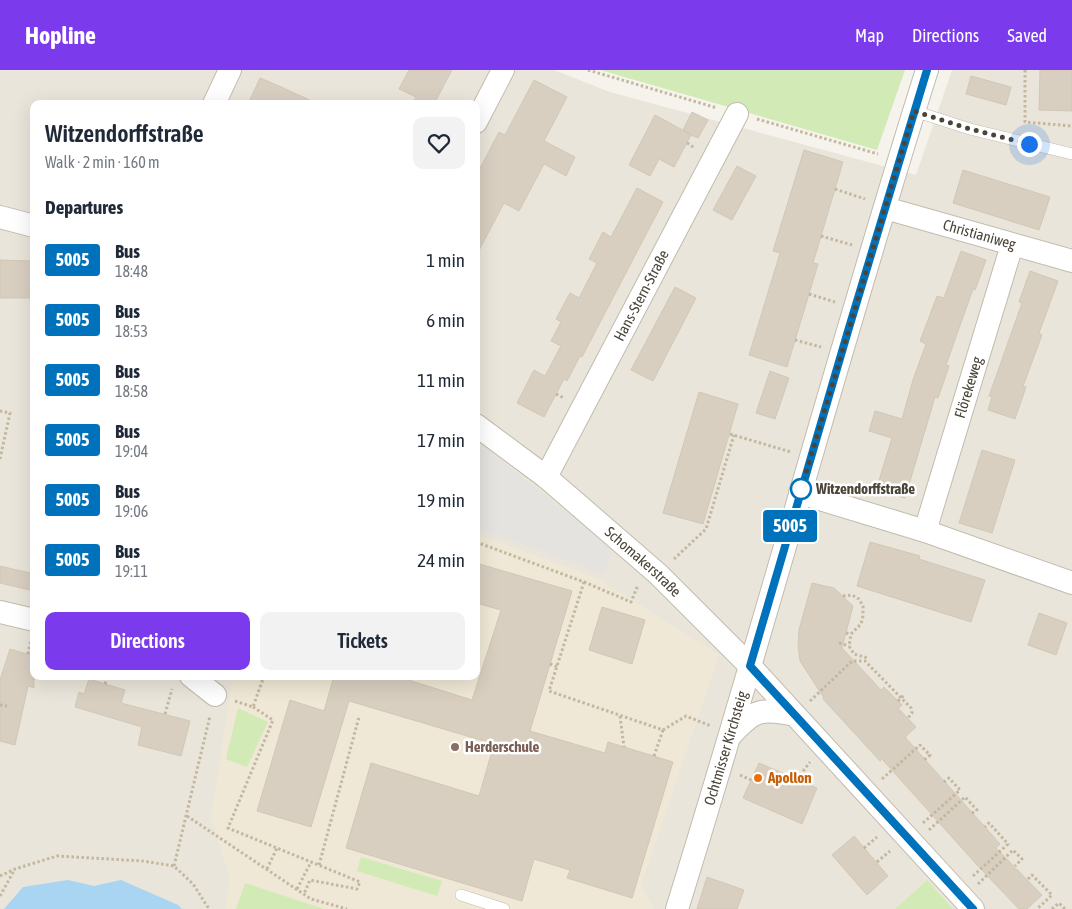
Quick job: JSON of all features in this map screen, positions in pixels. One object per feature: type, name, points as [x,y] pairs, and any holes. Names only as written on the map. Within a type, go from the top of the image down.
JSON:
[{"type":"street","points":[[216,100],[230,70]]},
{"type":"street","points":[[480,114],[503,70]]},
{"type":"street","name":"Ochtmisser Kirchsteig","points":[[677,909],[731,735],[800,493],[877,204],[914,111],[927,70]]},
{"type":"street","name":"Hans-Stern-Straße","points":[[546,477],[737,114]]},
{"type":"street","name":"Christianiweg","points":[[877,204],[1072,261]]},
{"type":"street","points":[[0,217],[30,225]]},
{"type":"street","name":"Flörekeweg","points":[[925,531],[1012,245]]},
{"type":"street","name":"Schomakerstraße","points":[[480,428],[546,477],[658,574],[750,666],[964,900]]},
{"type":"street","points":[[800,493],[925,531],[1072,583]]},
{"type":"street","points":[[0,612],[30,619]]},
{"type":"street","points":[[182,681],[215,695]]},
{"type":"street","points":[[731,735],[745,720],[760,712],[774,710],[795,715]]},
{"type":"lane","points":[[914,111],[970,129],[1072,154]]},
{"type":"lane","points":[[461,896],[504,909]]},
{"type":"path","points":[[1025,70],[1025,122],[1072,126]]},
{"type":"path","points":[[835,190],[877,204]]},
{"type":"path","points":[[821,236],[856,246]]},
{"type":"path","points":[[809,294],[838,302]]},
{"type":"path","points":[[796,340],[824,348]]},
{"type":"path","points":[[0,410],[10,413],[0,459]]},
{"type":"path","points":[[675,558],[706,529],[714,493],[732,434],[792,452]]},
{"type":"path","points":[[0,435],[5,436]]},
{"type":"path","points":[[480,543],[584,582],[631,602]]},
{"type":"path","points":[[584,582],[549,691],[663,730]]},
{"type":"path","points":[[843,596],[852,594],[859,599],[863,606],[861,624],[851,634],[849,646],[854,654],[868,658]]},
{"type":"path","points":[[846,632],[851,634]]},
{"type":"path","points":[[839,644],[849,646]]},
{"type":"path","points":[[795,715],[852,661],[854,654]]},
{"type":"path","points":[[852,661],[865,661],[902,696],[911,708],[912,713],[908,718]]},
{"type":"path","points":[[550,664],[557,667]]},
{"type":"path","points":[[105,684],[106,680]]},
{"type":"path","points":[[253,707],[263,680]]},
{"type":"path","points":[[164,714],[182,681]]},
{"type":"path","points":[[174,866],[215,695],[253,707],[273,720],[228,828],[360,882],[357,890],[310,880],[304,894]]},
{"type":"path","points":[[898,701],[902,696]]},
{"type":"path","points":[[0,705],[7,706]]},
{"type":"path","points":[[620,715],[624,747]]},
{"type":"path","points":[[654,756],[663,730],[686,716],[731,735]]},
{"type":"path","points":[[319,865],[359,717]]},
{"type":"path","points":[[867,793],[920,745],[930,755],[924,760]]},
{"type":"path","points":[[910,840],[960,790],[949,778],[944,782]]},
{"type":"path","points":[[910,840],[965,797],[977,810],[972,814]]},
{"type":"path","points":[[186,816],[311,899],[347,909]]},
{"type":"path","points":[[964,900],[1008,844],[989,823],[985,827]]},
{"type":"path","points":[[267,869],[277,848]]},
{"type":"path","points":[[964,900],[1013,850],[1022,859],[1015,866]]},
{"type":"path","points":[[0,876],[58,856],[143,861],[174,866],[192,884],[209,909]]},
{"type":"path","points":[[297,889],[311,862]]},
{"type":"path","points":[[0,896],[16,869]]},
{"type":"path","points":[[1028,879],[1032,875],[1052,895],[1037,909]]},
{"type":"path","points":[[1052,909],[1058,903],[1064,909]]},
{"type":"shaded area","points":[[0,70],[554,70],[610,92],[916,175],[952,70],[1072,70],[1072,909],[953,909],[927,880],[895,909],[0,909]]},
{"type":"shaded area","points":[[480,444],[613,549],[604,573],[480,529]]},
{"type":"shaded area","name":"Herderschule","points":[[480,535],[597,578],[719,655],[641,885],[654,909],[225,909],[230,879],[211,818],[232,680],[480,680]]},
{"type":"green space","points":[[600,70],[905,70],[877,150]]},
{"type":"green space","points":[[238,708],[268,722],[247,767],[226,759]]},
{"type":"green space","points":[[361,857],[442,881],[437,896],[357,871]]},
{"type":"green space","points":[[927,880],[953,909],[895,909]]},
{"type":"green space","points":[[245,883],[324,909],[236,909]]},
{"type":"water","points":[[68,880],[94,886],[121,880],[178,905],[182,909],[4,909],[23,887]]},
{"type":"building","points":[[409,70],[452,70],[436,100],[415,100],[416,97],[399,89]]},
{"type":"building","points":[[1040,70],[1072,70],[1072,111],[1039,110]]},
{"type":"building","points":[[971,76],[1011,87],[1006,105],[966,94]]},
{"type":"building","points":[[260,78],[309,100],[250,100]]},
{"type":"building","points":[[534,80],[567,97],[544,141],[575,157],[566,176],[544,164],[519,211],[504,203],[480,248],[480,168],[499,132],[505,135]]},
{"type":"building","points":[[692,112],[708,120],[698,138],[691,135],[674,167],[659,159],[650,176],[629,165],[655,115],[690,134],[683,130]]},
{"type":"building","points":[[804,150],[843,162],[813,263],[818,264],[787,367],[749,355],[780,253],[773,251]]},
{"type":"building","points":[[737,166],[756,176],[732,220],[713,210]]},
{"type":"building","points":[[963,170],[1050,197],[1039,230],[953,203]]},
{"type":"building","points":[[637,188],[663,202],[582,357],[580,356],[567,381],[564,379],[544,417],[517,403],[534,370],[545,376],[561,346],[551,341],[561,322],[556,319],[570,293],[579,298],[597,263],[589,259],[603,232],[611,237]]},
{"type":"building","points":[[961,251],[986,260],[975,290],[973,289],[946,365],[949,366],[938,398],[935,397],[905,498],[876,490],[892,438],[869,431],[875,411],[902,419],[926,344],[920,341],[937,296],[944,298]]},
{"type":"building","points":[[0,260],[30,261],[30,298],[0,298]]},
{"type":"building","points":[[1030,271],[1058,281],[1039,333],[1042,335],[1023,386],[1026,387],[1015,419],[988,410],[992,397],[989,396],[1022,303],[1019,302]]},
{"type":"building","points":[[675,287],[696,298],[653,381],[631,370]]},
{"type":"building","points":[[770,371],[789,378],[775,419],[756,413]]},
{"type":"building","points":[[699,392],[738,404],[703,524],[663,513]]},
{"type":"building","points":[[982,450],[1015,460],[992,533],[959,523]]},
{"type":"building","points":[[870,542],[920,556],[919,559],[985,580],[971,622],[857,586]]},
{"type":"building","points":[[480,564],[572,591],[530,731],[605,753],[608,742],[673,762],[632,898],[567,878],[570,870],[534,859],[522,901],[346,848],[371,763],[479,796],[494,744],[349,701],[311,827],[257,811],[290,700],[324,711],[333,680],[409,680],[472,700],[501,610],[480,604]]},
{"type":"building","points":[[0,566],[30,573],[30,590],[0,583]]},
{"type":"building","points":[[812,583],[834,588],[853,606],[842,648],[881,690],[884,687],[902,705],[898,708],[916,727],[905,737],[1000,844],[996,848],[1042,895],[1027,909],[1019,909],[882,759],[880,761],[823,699],[800,661],[798,645],[799,630]]},
{"type":"building","points":[[602,607],[645,620],[632,664],[589,650]]},
{"type":"building","points":[[1039,613],[1067,623],[1056,655],[1028,645]]},
{"type":"building","points":[[10,649],[30,655],[30,680],[34,680],[34,688],[28,686],[15,745],[0,741],[0,680]]},
{"type":"building","points":[[89,680],[92,680],[125,690],[121,703],[190,721],[181,756],[138,745],[142,727],[75,707],[79,692],[84,694]]},
{"type":"building","points":[[759,763],[817,788],[802,824],[743,798]]},
{"type":"building","points":[[854,836],[888,876],[867,895],[832,855]]},
{"type":"building","points":[[707,877],[744,890],[737,909],[697,909]]},
{"type":"bus line","name":"5005","points":[[927,70],[806,472],[750,666],[973,909]]},
{"type":"place","name":"Witzendorffstraße","points":[[801,489]]},
{"type":"place","name":"Herderschule","points":[[455,747]]},
{"type":"place","name":"Apollon","points":[[758,778]]},
{"type":"route","points":[[801,489],[800,493],[914,111],[970,129],[1029,144]]}]
